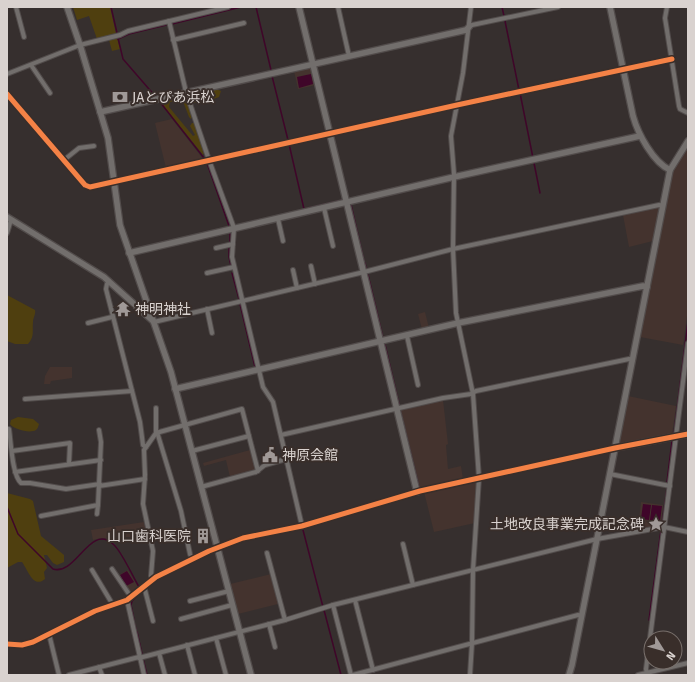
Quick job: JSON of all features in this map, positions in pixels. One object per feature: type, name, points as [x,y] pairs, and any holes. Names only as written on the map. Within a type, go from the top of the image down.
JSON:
[{"type":"street","points":[[16,7],[24,37]]},
{"type":"street","points":[[67,7],[80,45],[109,145],[118,218],[169,366],[251,675]]},
{"type":"street","points":[[7,74],[80,45],[228,7]]},
{"type":"street","points":[[299,7],[417,492]]},
{"type":"street","points":[[338,7],[349,56]]},
{"type":"street","points":[[470,675],[473,570],[479,478],[473,392],[458,323],[453,249],[454,178],[451,136],[463,73],[471,7]]},
{"type":"street","points":[[100,112],[466,30],[472,25],[558,7]]},
{"type":"street","points":[[610,7],[635,123],[640,136],[652,154],[670,170]]},
{"type":"street","points":[[667,7],[665,18],[679,106],[680,109],[688,113]]},
{"type":"street","points":[[169,21],[186,92],[234,228],[232,257],[234,267],[263,387],[273,402],[302,526]]},
{"type":"street","points":[[173,40],[244,23]]},
{"type":"street","points":[[8,95],[87,186],[93,186],[672,59]]},
{"type":"street","points":[[31,65],[50,93]]},
{"type":"street","points":[[129,252],[640,136]]},
{"type":"street","points":[[569,675],[670,170],[688,140]]},
{"type":"street","points":[[64,160],[79,148],[94,146]]},
{"type":"street","points":[[154,322],[315,284],[453,249],[659,205],[663,206]]},
{"type":"street","points":[[324,208],[333,246]]},
{"type":"street","points":[[7,233],[9,219],[109,281],[154,322]]},
{"type":"street","points":[[278,219],[283,241]]},
{"type":"street","points":[[216,248],[233,244]]},
{"type":"street","points":[[311,266],[315,284]]},
{"type":"street","points":[[207,273],[234,267]]},
{"type":"street","points":[[292,270],[297,288]]},
{"type":"street","points":[[109,281],[106,289],[112,317],[140,422],[143,445],[146,447]]},
{"type":"street","points":[[175,389],[408,336],[458,323],[643,286],[647,287]]},
{"type":"street","points":[[207,309],[212,333]]},
{"type":"street","points":[[88,323],[112,317]]},
{"type":"street","points":[[408,336],[418,385]]},
{"type":"street","points":[[647,673],[646,669],[688,343]]},
{"type":"street","points":[[281,435],[443,398],[471,394],[473,392],[629,359],[633,360]]},
{"type":"street","points":[[25,399],[132,391]]},
{"type":"street","points":[[156,408],[156,432],[181,511],[192,559]]},
{"type":"street","points":[[153,579],[151,576],[153,551],[143,504],[145,479],[144,450],[156,432],[242,409],[258,471]]},
{"type":"street","points":[[7,429],[9,429],[18,481],[23,484],[30,483],[66,489],[145,479]]},
{"type":"street","points":[[97,514],[102,442],[99,430]]},
{"type":"street","points":[[7,644],[28,644],[95,611],[129,599],[153,579],[217,547],[242,538],[302,526],[417,492],[615,448],[688,434]]},
{"type":"street","points":[[192,451],[249,436]]},
{"type":"street","points":[[12,451],[70,443],[68,464]]},
{"type":"street","points":[[201,487],[258,471],[265,465],[286,459]]},
{"type":"street","points":[[16,472],[101,460]]},
{"type":"street","points":[[610,474],[670,486]]},
{"type":"street","points":[[41,516],[98,505]]},
{"type":"street","points":[[69,675],[240,632],[333,605],[597,539],[664,527],[688,532]]},
{"type":"street","points":[[403,544],[413,585]]},
{"type":"street","points":[[267,553],[285,620]]},
{"type":"street","points":[[112,569],[129,599],[139,657],[144,675]]},
{"type":"street","points":[[92,570],[113,605]]},
{"type":"street","points":[[143,587],[153,621]]},
{"type":"street","points":[[190,601],[229,591]]},
{"type":"street","points":[[355,600],[373,670]]},
{"type":"street","points":[[181,618],[232,605]]},
{"type":"street","points":[[333,605],[352,675],[578,615],[582,616]]},
{"type":"street","points":[[269,624],[275,647]]},
{"type":"street","points":[[49,634],[59,675]]},
{"type":"street","points":[[216,638],[226,675]]},
{"type":"street","points":[[187,645],[195,675]]},
{"type":"street","points":[[159,653],[165,675]]},
{"type":"street","points":[[638,675],[688,663]]},
{"type":"street","points":[[99,667],[102,675]]},
{"type":"shaded area","points":[[73,7],[110,7],[116,34],[97,39],[89,16],[77,20]]},
{"type":"shaded area","points":[[117,38],[120,49],[112,51],[109,40]]},
{"type":"shaded area","points":[[310,67],[316,85],[298,89],[294,71]]},
{"type":"shaded area","points":[[311,74],[313,84],[299,88],[297,77]]},
{"type":"shaded area","points":[[216,89],[221,91],[219,97],[217,98],[194,103],[190,99],[194,94],[205,90]]},
{"type":"shaded area","points":[[183,96],[186,99],[192,116],[191,119],[184,104],[180,100],[170,102],[169,107],[193,136],[195,135],[190,126],[194,123],[204,153],[203,155],[162,104],[162,101]]},
{"type":"shaded area","points":[[172,119],[204,159],[166,168],[155,123]]},
{"type":"shaded area","points":[[688,145],[688,309],[683,345],[640,337],[673,171]]},
{"type":"shaded area","points":[[659,207],[653,241],[629,247],[623,215]]},
{"type":"shaded area","points":[[7,295],[35,310],[32,336],[28,344],[15,344],[7,341]]},
{"type":"shaded area","points":[[425,312],[429,328],[422,329],[418,314]]},
{"type":"shaded area","points":[[50,367],[72,367],[72,378],[51,381],[50,384],[44,384],[45,376]]},
{"type":"shaded area","points":[[628,396],[676,406],[672,435],[620,444]]},
{"type":"shaded area","points":[[443,400],[448,444],[446,445],[448,469],[461,466],[463,479],[421,488],[401,410]]},
{"type":"shaded area","points":[[18,417],[33,419],[39,424],[38,428],[30,431],[14,428],[10,424],[11,420]]},
{"type":"shaded area","points":[[250,450],[256,470],[230,477],[226,460],[204,466],[203,463]]},
{"type":"shaded area","points":[[476,481],[475,523],[434,532],[424,492]]},
{"type":"shaded area","points":[[7,493],[33,501],[41,536],[64,555],[64,562],[57,565],[53,563],[47,555],[44,555],[47,568],[44,572],[45,579],[41,581],[37,582],[31,577],[22,562],[18,562],[7,568]]},
{"type":"shaded area","points":[[641,502],[663,505],[661,525],[638,529]]},
{"type":"shaded area","points":[[643,504],[651,505],[649,520],[641,519]]},
{"type":"shaded area","points":[[652,505],[662,506],[660,521],[650,520]]},
{"type":"shaded area","points":[[144,522],[147,537],[114,537],[109,539],[101,538],[93,540],[91,530]]},
{"type":"shaded area","points":[[128,570],[138,587],[131,594],[119,575]]},
{"type":"shaded area","points":[[127,571],[134,582],[126,586],[120,575]]},
{"type":"shaded area","points":[[271,574],[278,604],[238,614],[230,584]]},
{"type":"waterway","points":[[111,7],[117,33]]},
{"type":"waterway","points":[[172,24],[241,7]]},
{"type":"waterway","points":[[256,7],[271,70]]},
{"type":"waterway","points":[[502,7],[504,16]]},
{"type":"waterway","points":[[505,21],[519,90]]},
{"type":"waterway","points":[[118,39],[129,34],[166,25]]},
{"type":"waterway","points":[[118,38],[123,59],[155,96]]},
{"type":"waterway","points":[[272,76],[288,140]]},
{"type":"waterway","points":[[520,93],[533,158]]},
{"type":"waterway","points":[[160,102],[204,158]]},
{"type":"waterway","points":[[289,144],[304,209],[343,200]]},
{"type":"waterway","points":[[207,163],[229,226]]},
{"type":"waterway","points":[[534,163],[540,193]]},
{"type":"waterway","points":[[351,205],[364,261]]},
{"type":"waterway","points":[[230,232],[230,243]]},
{"type":"waterway","points":[[229,248],[231,266]]},
{"type":"waterway","points":[[365,263],[366,268]]},
{"type":"waterway","points":[[232,273],[239,299]]},
{"type":"waterway","points":[[368,275],[383,338]]},
{"type":"waterway","points":[[240,304],[255,367]]},
{"type":"waterway","points":[[674,433],[688,321]]},
{"type":"waterway","points":[[385,345],[399,404]]},
{"type":"waterway","points":[[400,410],[419,487]]},
{"type":"waterway","points":[[667,482],[672,441]]},
{"type":"waterway","points":[[662,525],[667,488]]},
{"type":"waterway","points":[[7,507],[18,534],[53,569],[61,569],[69,565],[90,545],[97,540],[105,539],[113,544],[120,552],[139,587]]},
{"type":"waterway","points":[[303,530],[323,607]]},
{"type":"waterway","points":[[649,620],[661,530]]},
{"type":"waterway","points":[[134,620],[131,605],[132,601],[140,593]]},
{"type":"waterway","points":[[324,610],[341,675]]},
{"type":"waterway","points":[[134,622],[136,629]]},
{"type":"waterway","points":[[137,632],[142,654]]},
{"type":"waterway","points":[[143,659],[147,675]]},
{"type":"cycle path","points":[[7,94],[85,185],[90,187],[457,105],[672,59]]},
{"type":"cycle path","points":[[7,644],[22,645],[33,642],[95,611],[127,600],[156,577],[209,551],[243,538],[302,526],[420,491],[615,448],[688,434]]},
{"type":"place","name":"JAとぴあ浜松","points":[[120,97]]},
{"type":"place","name":"神明神社","points":[[123,309]]},
{"type":"place","name":"神原会館","points":[[270,455]]},
{"type":"place","name":"土地改良事業完成記念碑","points":[[656,524]]},
{"type":"place","name":"山口歯科医院","points":[[203,536]]}]
